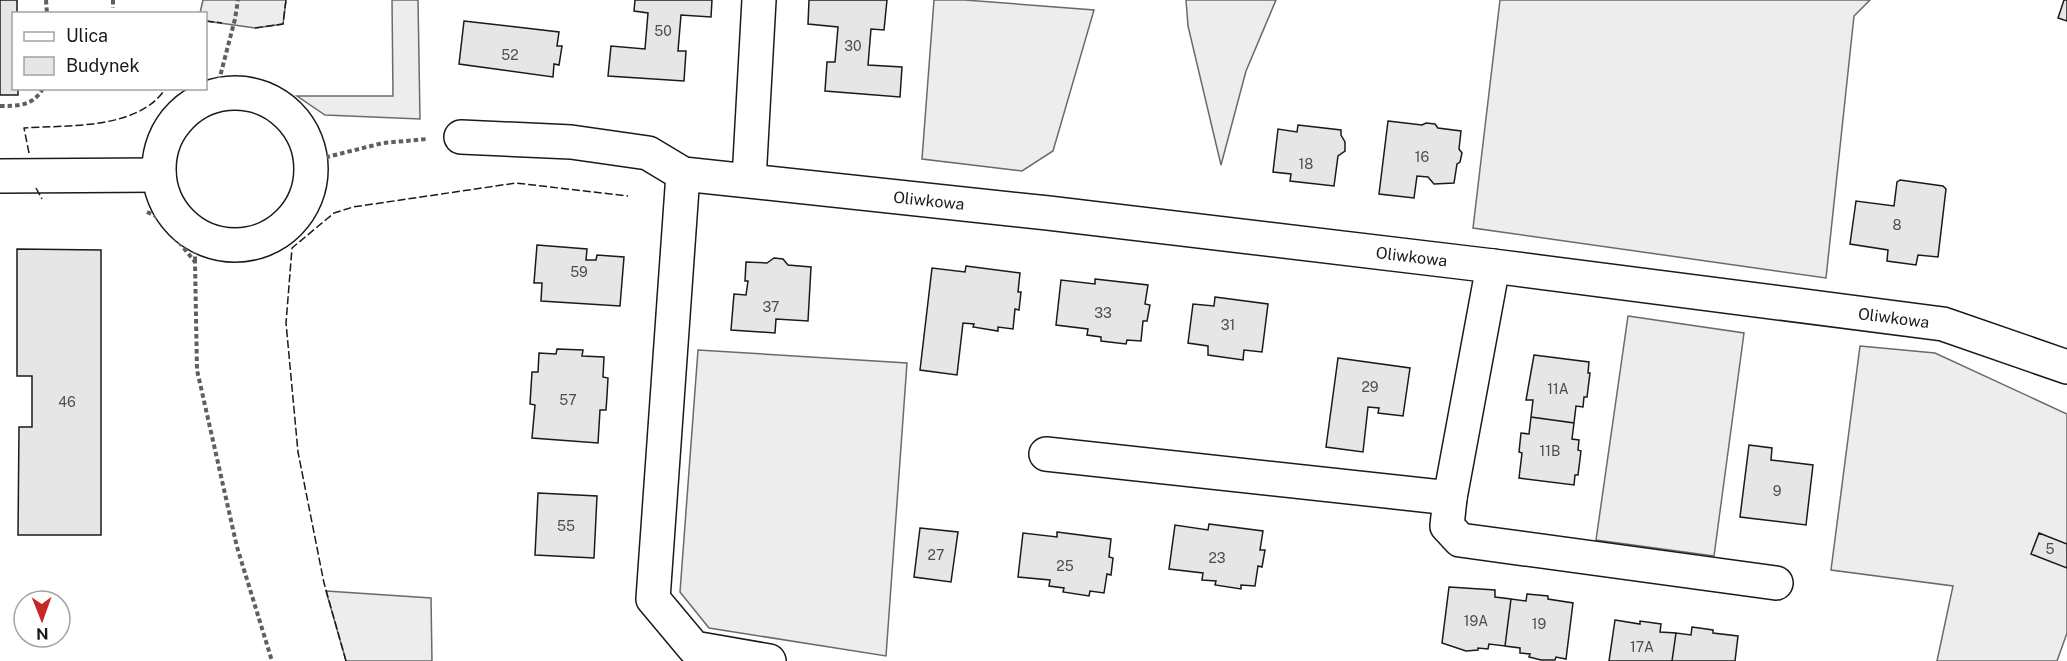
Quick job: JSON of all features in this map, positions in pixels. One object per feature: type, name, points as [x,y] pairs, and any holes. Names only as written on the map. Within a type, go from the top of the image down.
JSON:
[{"type":"street","points":[[749,180],[759,0]]},
{"type":"street","points":[[241,94],[267,100],[288,115],[304,136],[311,161],[310,186],[301,208],[285,227],[265,239],[242,245],[217,243],[195,248],[164,198],[159,175],[162,148],[173,125],[191,106],[215,96],[241,94]]},
{"type":"street","name":"Oliwkowa","points":[[461,137],[571,142],[648,153],[683,174],[1036,212],[1493,266],[1943,324],[2067,367]]},
{"type":"street","points":[[683,174],[653,599],[694,648],[769,661]]},
{"type":"street","points":[[0,176],[159,175]]},
{"type":"street","points":[[1493,266],[1450,498],[1447,525],[1460,540],[1776,583]]},
{"type":"street","points":[[1046,454],[1450,498]]},
{"type":"path","points":[[113,0],[113,8]]},
{"type":"path","points":[[215,96],[238,0]]},
{"type":"path","points":[[0,106],[23,106],[39,97],[42,90]]},
{"type":"path","points":[[311,161],[384,143],[461,137]]},
{"type":"path","points":[[143,210],[160,218],[195,248],[197,370],[237,547],[272,661]]},
{"type":"shaded area","points":[[203,0],[286,0],[283,24],[255,28],[207,21],[207,12],[200,12]]},
{"type":"shaded area","points":[[392,0],[418,0],[420,119],[325,115],[297,96],[393,96]]},
{"type":"shaded area","points":[[934,0],[965,0],[1094,10],[1053,151],[1022,171],[922,159]]},
{"type":"shaded area","points":[[1186,0],[1276,0],[1246,71],[1221,165],[1188,26]]},
{"type":"shaded area","points":[[1500,0],[1870,0],[1854,16],[1826,278],[1473,228]]},
{"type":"shaded area","points":[[1628,316],[1744,333],[1714,556],[1596,540]]},
{"type":"shaded area","points":[[1860,346],[1935,353],[2067,414],[2067,633],[2057,661],[1937,661],[1953,586],[1831,570]]},
{"type":"shaded area","points":[[698,350],[907,363],[886,656],[709,628],[680,592]]},
{"type":"shaded area","points":[[326,591],[431,598],[432,661],[346,661]]},
{"type":"building","points":[[0,0],[17,0],[17,12],[12,12],[12,90],[18,90],[18,95],[0,95]]},
{"type":"building","points":[[635,0],[712,0],[711,17],[681,15],[678,51],[686,51],[684,81],[608,76],[611,46],[645,49],[648,13],[634,11]]},
{"type":"building","points":[[809,0],[887,0],[884,30],[871,29],[868,65],[902,67],[900,97],[825,91],[827,62],[835,62],[838,27],[808,24]]},
{"type":"building","points":[[2064,0],[2067,0],[2067,21],[2058,18]]},
{"type":"building","points":[[464,21],[559,32],[557,46],[562,46],[559,65],[554,64],[553,77],[459,64]]},
{"type":"building","points":[[1388,121],[1422,125],[1435,124],[1438,128],[1461,131],[1459,149],[1462,153],[1460,162],[1457,164],[1454,183],[1434,184],[1428,177],[1417,176],[1414,198],[1379,194]]},
{"type":"building","points":[[1298,125],[1341,130],[1345,151],[1338,156],[1334,186],[1290,181],[1291,174],[1273,172],[1278,129],[1297,132]]},
{"type":"building","points":[[1900,180],[1943,186],[1946,189],[1938,257],[1918,255],[1916,265],[1887,261],[1888,250],[1850,244],[1856,201],[1894,206],[1897,182]]},
{"type":"building","points":[[537,245],[587,249],[586,260],[596,260],[597,255],[624,257],[620,306],[541,301],[542,283],[534,283]]},
{"type":"building","points":[[17,249],[101,250],[101,535],[18,535],[19,427],[32,427],[32,376],[17,376]]},
{"type":"building","points":[[774,258],[783,259],[788,265],[811,267],[808,321],[776,319],[775,333],[731,330],[734,294],[746,295],[748,281],[745,281],[746,262],[767,263]]},
{"type":"building","points":[[966,266],[1020,273],[1019,310],[1015,309],[1013,329],[998,327],[998,331],[963,323],[957,375],[920,370],[932,268],[965,272]]},
{"type":"building","points":[[1095,279],[1148,285],[1145,304],[1150,305],[1147,321],[1143,321],[1141,341],[1127,340],[1126,344],[1101,341],[1101,337],[1087,335],[1088,329],[1056,325],[1061,280],[1095,284]]},
{"type":"building","points":[[1215,297],[1268,304],[1262,352],[1244,350],[1243,360],[1208,355],[1208,346],[1188,343],[1193,304],[1214,306]]},
{"type":"building","points":[[557,349],[583,350],[582,356],[604,357],[603,377],[608,378],[607,396],[606,410],[600,410],[598,443],[532,438],[535,405],[530,404],[532,372],[538,372],[539,353],[556,354]]},
{"type":"building","points":[[1534,355],[1589,362],[1587,397],[1584,397],[1583,407],[1576,406],[1574,423],[1531,417],[1533,400],[1526,400]]},
{"type":"building","points":[[1338,358],[1410,368],[1403,416],[1378,413],[1379,408],[1368,407],[1363,452],[1326,447]]},
{"type":"building","points":[[1531,417],[1574,423],[1572,439],[1579,440],[1578,450],[1581,451],[1578,475],[1575,475],[1574,485],[1519,478],[1522,453],[1519,452],[1521,433],[1529,434]]},
{"type":"building","points":[[1749,445],[1772,448],[1771,460],[1813,465],[1806,525],[1740,517]]},
{"type":"building","points":[[538,493],[597,496],[594,558],[535,555]]},
{"type":"building","points":[[1209,524],[1263,531],[1260,550],[1265,550],[1262,567],[1258,566],[1255,586],[1241,585],[1241,589],[1215,585],[1216,581],[1202,580],[1203,573],[1169,569],[1175,525],[1208,530]]},
{"type":"building","points":[[920,528],[958,532],[951,582],[914,577]]},
{"type":"building","points":[[1057,532],[1111,539],[1109,557],[1113,558],[1111,575],[1107,574],[1104,593],[1090,591],[1089,596],[1063,592],[1064,588],[1049,586],[1050,580],[1018,577],[1023,533],[1057,537]]},
{"type":"building","points":[[2039,533],[2067,544],[2067,568],[2031,554]]},
{"type":"building","points":[[1449,587],[1495,590],[1495,597],[1511,599],[1505,646],[1489,644],[1488,649],[1478,648],[1478,650],[1466,651],[1442,643]]},
{"type":"building","points":[[1527,594],[1548,596],[1548,599],[1573,603],[1566,659],[1556,657],[1555,660],[1541,660],[1529,657],[1530,654],[1520,653],[1520,648],[1505,646],[1511,599],[1526,601]]},
{"type":"building","points":[[1615,620],[1640,624],[1640,621],[1661,624],[1660,632],[1676,633],[1672,661],[1609,661]]},
{"type":"building","points":[[1692,627],[1713,630],[1713,633],[1738,636],[1735,661],[1672,661],[1676,633],[1691,635]]},
{"type":"fence","points":[[255,28],[283,24],[286,0]]},
{"type":"fence","points":[[207,21],[222,23]]},
{"type":"fence","points":[[29,153],[24,128],[101,123],[121,118],[139,112],[154,102],[164,90]]},
{"type":"fence","points":[[346,661],[324,583],[298,452],[286,323],[292,248],[334,213],[353,207],[516,183],[628,196]]},
{"type":"fence","points":[[36,188],[42,199]]}]
